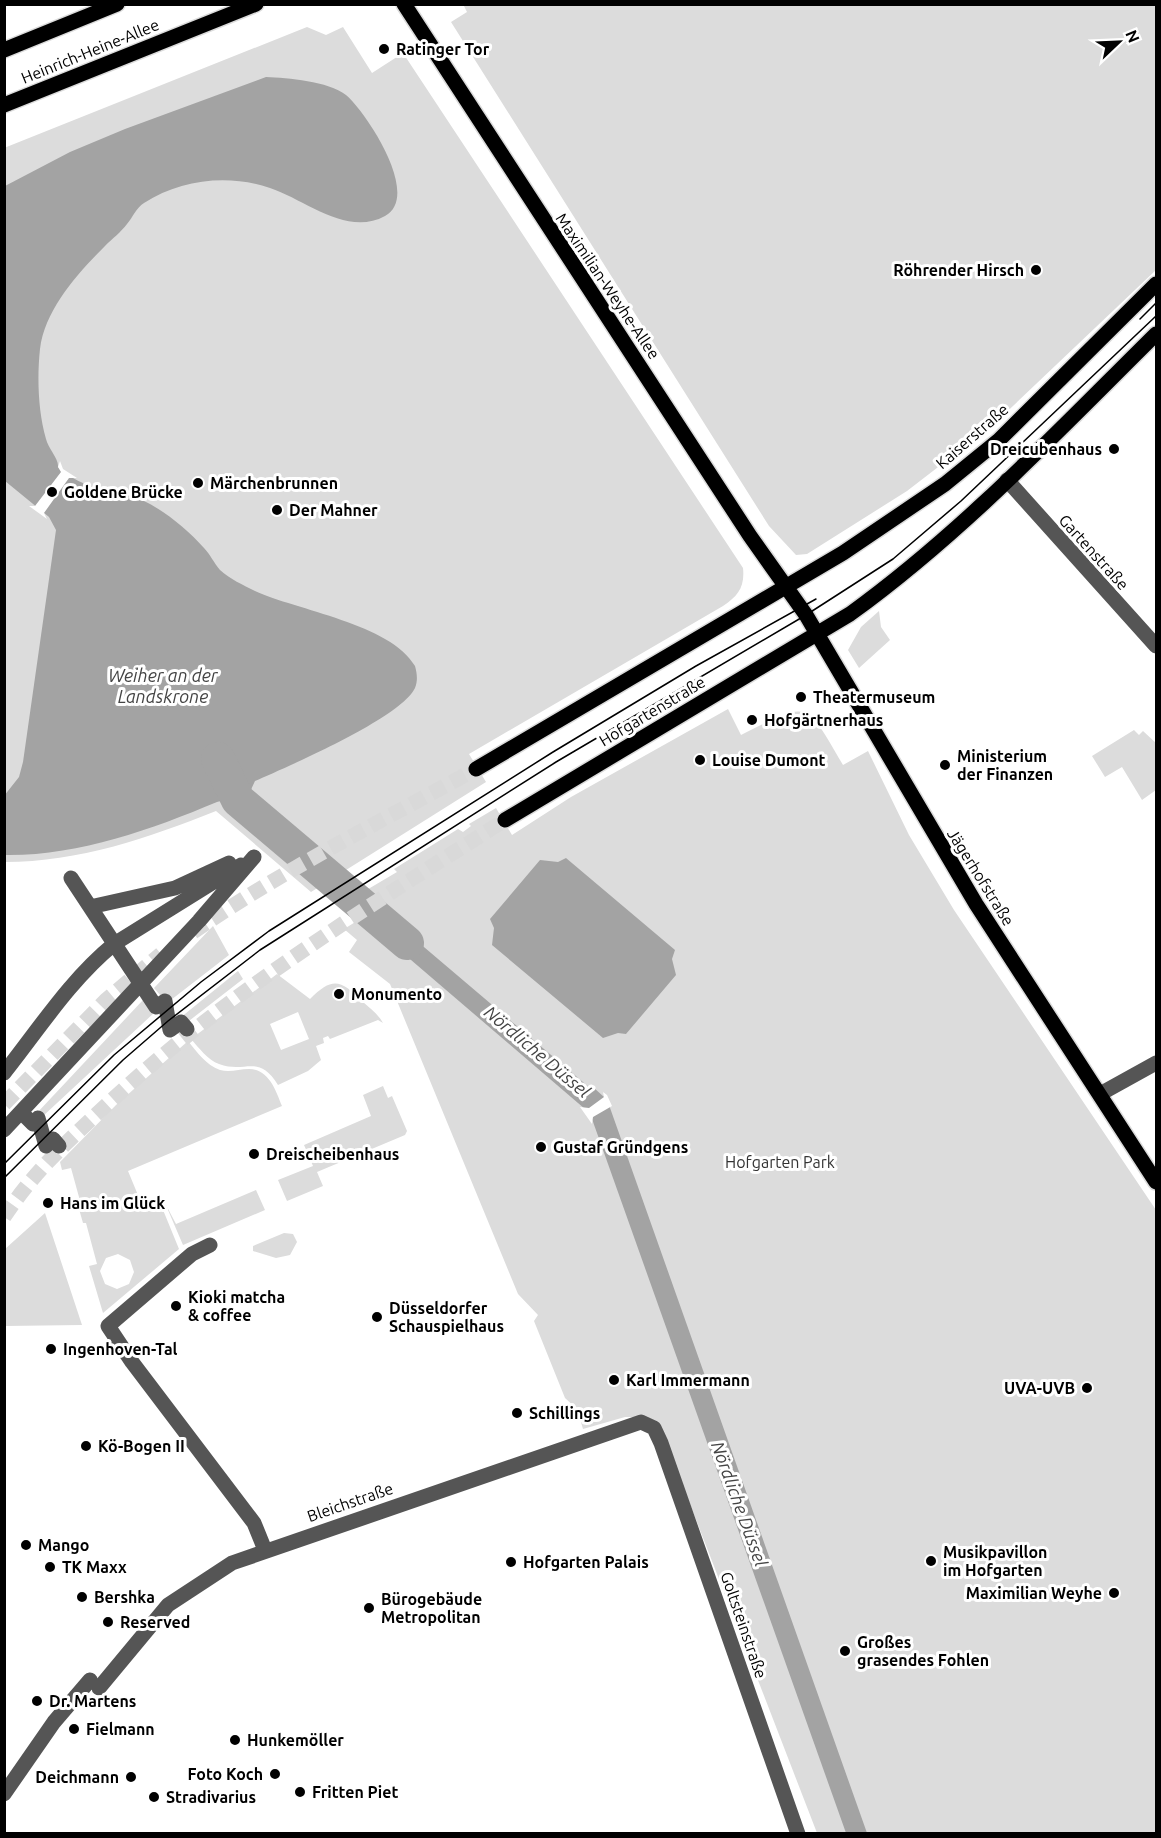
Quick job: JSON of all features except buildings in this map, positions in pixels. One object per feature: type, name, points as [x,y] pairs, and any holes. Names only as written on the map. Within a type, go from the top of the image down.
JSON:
[{"type":"main road","name":"Heinrich-Heine-Allee","points":[[4,50],[117,4]]},
{"type":"main road","name":"Heinrich-Heine-Allee","points":[[4,105],[256,4]]},
{"type":"main road","name":"Maximilian-Weyhe-Allee","points":[[404,4],[750,536],[786,585]]},
{"type":"main road","name":"Kaiserstraße","points":[[786,585],[843,553],[945,484],[999,440],[1156,284]]},
{"type":"main road","points":[[818,633],[850,614],[908,570],[1007,480],[1156,334]]},
{"type":"main road","name":"Jägerhofstraße","points":[[786,585],[818,633],[976,904],[1156,1182]]},
{"type":"main road","points":[[476,769],[786,585]]},
{"type":"main road","name":"Hofgartenstraße","points":[[505,820],[818,633]]},
{"type":"street","name":"Gartenstraße","points":[[1007,480],[1156,646]]},
{"type":"street","points":[[90,908],[175,888],[249,853]]},
{"type":"street","points":[[4,1073],[77,979],[114,944],[254,857],[200,921],[4,1130]]},
{"type":"street","points":[[71,878],[156,1007],[165,1001],[170,1030],[181,1022],[187,1029]]},
{"type":"street","points":[[1100,1094],[1156,1064]]},
{"type":"street","points":[[21,1112],[33,1124],[38,1118],[46,1146],[53,1139],[59,1146]]},
{"type":"street","points":[[210,1245],[192,1254],[108,1326],[132,1362],[254,1524],[265,1550]]},
{"type":"street","name":"Bleichstraße","points":[[4,1794],[54,1722],[95,1684],[168,1605],[217,1570],[265,1550],[630,1424],[641,1422],[654,1428]]},
{"type":"street","name":"Goltsteinstraße","points":[[654,1428],[798,1833]]},
{"type":"green space","points":[[463,4],[1156,5],[1156,270],[994,424],[907,491],[807,554],[796,555],[769,526],[451,22],[467,12]]},
{"type":"green space","points":[[307,27],[326,35],[343,27],[372,73],[403,53],[743,568],[742,586],[733,599],[723,606],[469,754],[486,782],[311,892],[216,811],[113,847],[60,858],[5,862],[4,148]]},
{"type":"green space","points":[[879,611],[881,627],[890,640],[859,668],[848,650],[861,627]]},
{"type":"green space","name":"Hofgarten Park","points":[[728,709],[741,735],[781,716],[803,712],[812,717],[820,727],[843,765],[868,751],[909,835],[954,910],[1156,1210],[1155,1834],[817,1833],[661,1429],[638,1417],[625,1417],[583,1429],[577,1409],[565,1398],[534,1321],[538,1315],[518,1294],[390,984],[349,952],[357,940],[344,929],[370,913],[353,898],[397,872],[394,869],[458,829],[463,832],[471,826],[469,824],[496,808],[512,835],[571,797]]},
{"type":"green space","points":[[1134,730],[1139,735],[1143,731],[1156,743],[1156,790],[1142,800],[1122,767],[1105,777],[1092,756]]},
{"type":"green space","points":[[213,926],[229,955],[167,1003],[154,988]]},
{"type":"green space","points":[[238,971],[243,979],[185,1024],[180,1018]]},
{"type":"green space","points":[[277,974],[310,999],[331,984],[343,985],[374,1011],[383,1023],[378,1020],[330,1039],[328,1036],[323,1038],[324,1043],[316,1046],[321,1060],[308,1071],[278,1085],[271,1075],[258,1067],[228,1066],[211,1060],[191,1039]],"holes":[[[298,1012],[309,1039],[281,1050],[270,1024]]]},
{"type":"green space","points":[[143,1000],[155,1012],[42,1117],[37,1113]]},
{"type":"green space","points":[[188,1041],[206,1062],[215,1068],[224,1071],[249,1069],[262,1073],[271,1082],[282,1106],[128,1171],[145,1212],[161,1205],[179,1249],[103,1313],[89,1266],[97,1264],[86,1223],[83,1223],[79,1209],[82,1208],[71,1168],[62,1170],[60,1162],[116,1105]],"holes":[[[118,1254],[130,1260],[134,1272],[129,1284],[117,1289],[105,1284],[100,1271],[106,1258]]]},
{"type":"green space","points":[[383,1086],[388,1098],[392,1096],[407,1131],[405,1135],[317,1172],[323,1186],[287,1201],[278,1180],[313,1166],[304,1145],[371,1116],[363,1095]]},
{"type":"green space","points":[[256,1190],[265,1210],[183,1245],[165,1203],[176,1224]]},
{"type":"green space","points":[[45,1213],[82,1325],[5,1326],[5,1249]]},
{"type":"green space","points":[[284,1233],[293,1234],[297,1242],[290,1255],[276,1258],[253,1251],[253,1246]]},
{"type":"water","name":"Weiher an der Landskrone","points":[[266,77],[296,79],[329,86],[346,95],[355,104],[377,135],[387,154],[394,173],[397,191],[395,206],[385,216],[371,221],[341,220],[270,188],[222,180],[189,184],[158,195],[144,203],[122,230],[74,280],[48,320],[43,334],[39,360],[38,382],[43,428],[58,467],[69,475],[89,485],[142,500],[159,509],[198,541],[220,570],[241,584],[273,598],[365,629],[386,639],[403,651],[415,666],[417,677],[415,688],[389,713],[367,727],[255,781],[248,796],[229,805],[224,800],[217,802],[140,831],[86,846],[60,851],[5,855],[4,796],[19,777],[23,762],[56,530],[49,517],[5,481],[5,186],[70,152],[125,129]]},
{"type":"water","points":[[255,803],[286,830],[271,840],[237,811]]},
{"type":"water","points":[[295,838],[340,876],[325,886],[280,848]]},
{"type":"water","points":[[566,858],[675,950],[672,959],[676,975],[626,1034],[618,1033],[603,1038],[492,945],[494,928],[490,919],[540,860],[558,862]]},
{"type":"water","points":[[378,908],[590,1088],[593,1087],[609,1105],[867,1833],[846,1833],[592,1119],[585,1109],[362,918]]},
{"type":"pier","name":"Goldene Brücke","points":[[60,461],[63,469],[77,478],[69,478],[44,513],[47,519],[29,506],[35,506],[61,472],[58,467]]},
{"type":"pier","points":[[603,1092],[612,1106],[593,1117],[592,1124],[580,1107],[589,1108],[604,1097]]},
{"type":"waterway","name":"Nördliche Düssel","points":[[218,759],[238,800],[407,943]]},
{"type":"tunnel","points":[[193,932],[297,867],[476,769]]},
{"type":"tunnel","points":[[4,1217],[28,1185],[68,1141],[157,1060],[204,1022],[302,951],[505,820]]},
{"type":"tunnel","points":[[4,1104],[106,1000],[161,954]]},
{"type":"tram line","points":[[1140,319],[1156,303]]},
{"type":"tram line","points":[[4,1178],[123,1060],[168,1021],[260,950],[556,762],[806,615],[893,559],[961,501],[1156,316]]},
{"type":"tram line","points":[[4,1164],[114,1055],[201,982],[269,931],[553,752],[696,666],[816,599]]},
{"type":"place","name":"Ratinger Tor","points":[[384,49]]},
{"type":"place","name":"Röhrender Hirsch","points":[[1036,270]]},
{"type":"place","name":"Dreicubenhaus","points":[[1114,449]]},
{"type":"place","name":"Märchenbrunnen","points":[[198,483]]},
{"type":"place","name":"Goldene Brücke","points":[[52,492]]},
{"type":"place","name":"Der Mahner","points":[[277,510]]},
{"type":"place","name":"Theatermuseum","points":[[801,697]]},
{"type":"place","name":"Hofgärtnerhaus","points":[[752,720]]},
{"type":"place","name":"Louise Dumont","points":[[700,760]]},
{"type":"place","name":"Ministerium der Finanzen","points":[[945,765]]},
{"type":"place","name":"Monumento","points":[[339,994]]},
{"type":"place","name":"Gustaf Gründgens","points":[[541,1147]]},
{"type":"place","name":"Dreischeibenhaus","points":[[254,1154]]},
{"type":"place","name":"Hans im Glück","points":[[48,1203]]},
{"type":"place","name":"Kioki matcha & coffee","points":[[176,1306]]},
{"type":"place","name":"Düsseldorfer Schauspielhaus","points":[[377,1317]]},
{"type":"place","name":"Ingenhoven-Tal","points":[[51,1349]]},
{"type":"place","name":"Karl Immermann","points":[[614,1380]]},
{"type":"place","name":"UVA-UVB","points":[[1087,1388]]},
{"type":"place","name":"Schillings","points":[[517,1413]]},
{"type":"place","name":"Kö-Bogen II","points":[[86,1446]]},
{"type":"place","name":"Mango","points":[[26,1545]]},
{"type":"place","name":"Musikpavillon im Hofgarten","points":[[931,1561]]},
{"type":"place","name":"Hofgarten Palais","points":[[511,1562]]},
{"type":"place","name":"TK Maxx","points":[[50,1567]]},
{"type":"place","name":"Maximilian Weyhe","points":[[1114,1593]]},
{"type":"place","name":"Bershka","points":[[82,1597]]},
{"type":"place","name":"Bürogebäude Metropolitan","points":[[369,1608]]},
{"type":"place","name":"Reserved","points":[[108,1622]]},
{"type":"place","name":"Großes grasendes Fohlen","points":[[845,1651]]},
{"type":"place","name":"Dr. Martens","points":[[37,1701]]},
{"type":"place","name":"Fielmann","points":[[74,1729]]},
{"type":"place","name":"Hunkemöller","points":[[235,1740]]},
{"type":"place","name":"Foto Koch","points":[[275,1774]]},
{"type":"place","name":"Deichmann","points":[[131,1777]]},
{"type":"place","name":"Fritten Piet","points":[[300,1792]]},
{"type":"place","name":"Stradivarius","points":[[154,1797]]}]
